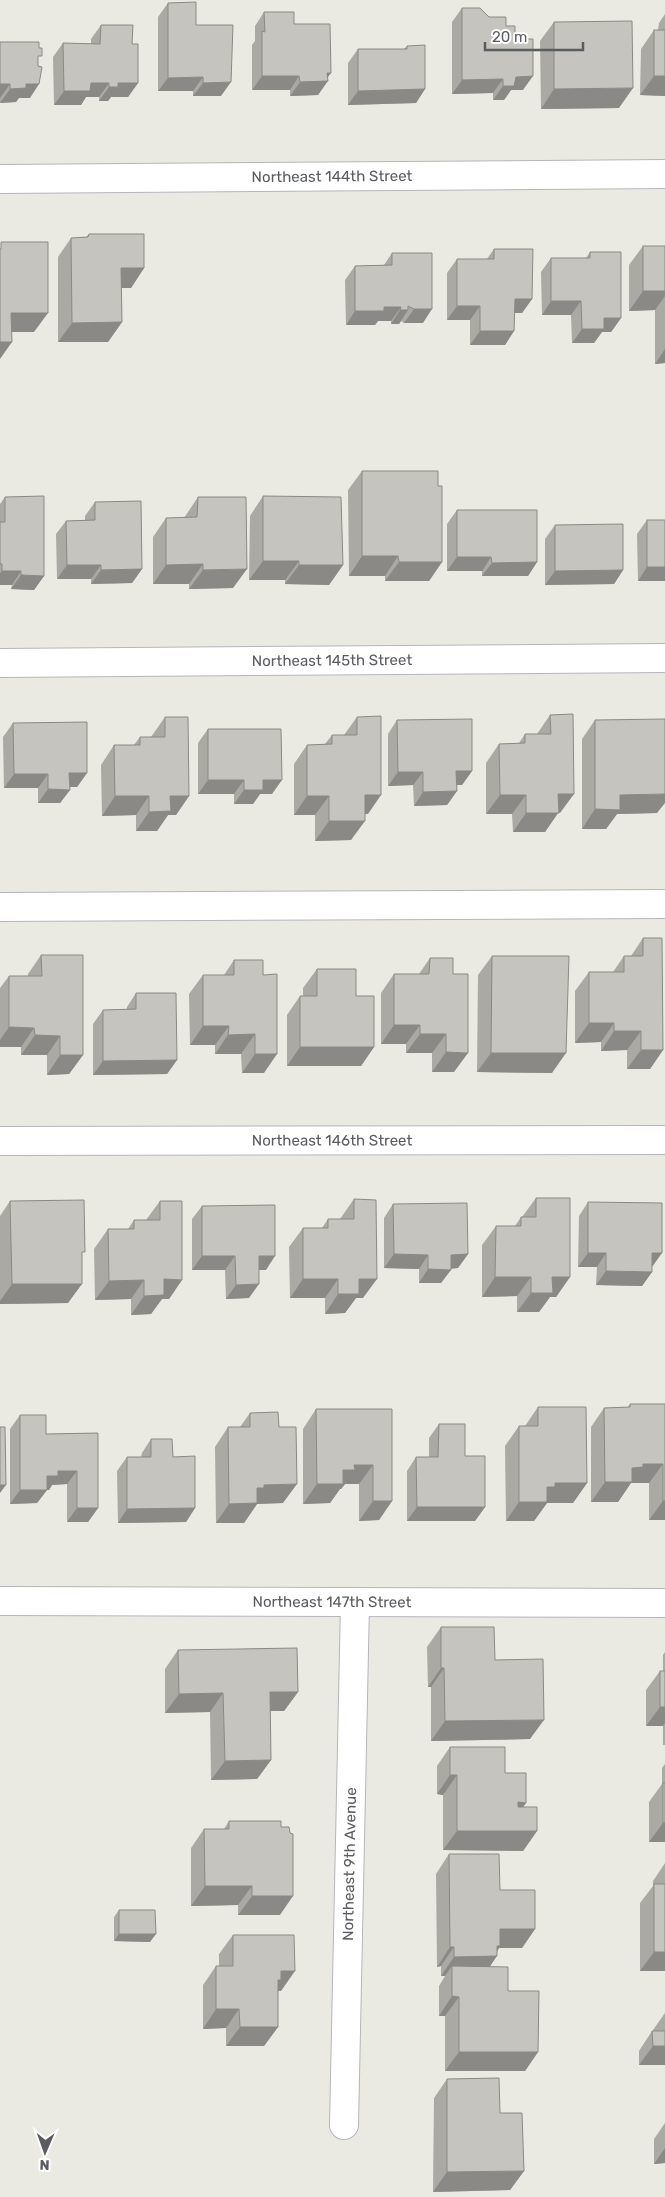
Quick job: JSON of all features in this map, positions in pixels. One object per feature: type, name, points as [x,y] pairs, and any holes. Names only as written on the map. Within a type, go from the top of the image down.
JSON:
[{"type":"street","name":"Northeast 144th Street","points":[[0,179],[665,174]]},
{"type":"street","name":"Northeast 145th Street","points":[[0,663],[665,658]]},
{"type":"street","points":[[0,907],[665,904]]},
{"type":"street","name":"Northeast 146th Street","points":[[0,1141],[665,1140]]},
{"type":"street","name":"Northeast 147th Street","points":[[0,1601],[665,1603]]},
{"type":"street","name":"Northeast 9th Avenue","points":[[344,2124],[355,1603]]},
{"type":"building","points":[[196,2],[196,25],[233,25],[231,82],[203,83],[203,77],[168,78],[168,3]]},
{"type":"building","points":[[462,8],[480,8],[489,17],[506,17],[506,26],[515,26],[515,39],[533,39],[533,76],[516,77],[514,86],[503,86],[503,79],[462,80]]},
{"type":"building","points":[[264,12],[294,12],[294,24],[330,24],[331,73],[327,73],[328,81],[300,82],[299,76],[262,76],[262,31],[265,32]]},
{"type":"building","points":[[632,21],[633,88],[554,89],[554,22]]},
{"type":"building","points":[[101,25],[133,25],[132,44],[138,44],[138,83],[118,83],[118,87],[109,87],[109,83],[91,83],[90,91],[64,91],[63,43],[100,44]]},
{"type":"building","points":[[654,30],[665,30],[665,76],[654,76]]},
{"type":"building","points":[[0,42],[39,42],[39,48],[42,48],[42,56],[38,56],[38,66],[42,67],[39,84],[26,84],[26,88],[10,89],[10,84],[0,84]]},
{"type":"building","points":[[425,45],[425,89],[358,91],[358,49],[407,49],[407,46]]},
{"type":"building","points":[[89,234],[144,234],[144,268],[121,268],[122,322],[72,323],[71,238],[88,237]]},
{"type":"building","points":[[1,242],[48,242],[48,313],[11,313],[12,342],[0,342]]},
{"type":"building","points":[[643,246],[665,246],[665,291],[643,291]]},
{"type":"building","points":[[494,249],[533,249],[532,299],[515,299],[514,331],[480,331],[480,306],[457,306],[457,259],[494,259]]},
{"type":"building","points":[[590,252],[621,252],[621,318],[604,318],[604,329],[582,329],[581,301],[551,301],[551,258],[590,258]]},
{"type":"building","points":[[392,253],[432,253],[432,309],[414,309],[408,306],[408,310],[400,310],[401,307],[384,307],[384,311],[355,311],[355,266],[392,265]]},
{"type":"building","points":[[362,471],[438,471],[438,486],[442,486],[442,562],[399,562],[398,556],[362,556]]},
{"type":"building","points":[[44,496],[44,576],[21,575],[21,571],[2,571],[2,564],[0,564],[0,522],[5,522],[5,497]]},
{"type":"building","points":[[263,496],[341,497],[343,565],[299,565],[299,561],[263,561]]},
{"type":"building","points":[[198,497],[246,497],[247,569],[203,570],[203,564],[166,565],[166,518],[197,517]]},
{"type":"building","points":[[141,501],[142,569],[101,570],[101,565],[67,565],[66,521],[95,520],[95,502]]},
{"type":"building","points":[[457,510],[537,510],[537,562],[492,563],[491,557],[457,557]]},
{"type":"building","points":[[647,520],[665,520],[665,567],[647,567]]},
{"type":"building","points":[[623,524],[623,570],[555,571],[555,525]]},
{"type":"building","points":[[573,714],[574,794],[558,794],[559,813],[526,813],[526,795],[500,795],[499,744],[525,743],[525,734],[551,734],[550,715]]},
{"type":"building","points":[[381,716],[381,795],[365,795],[365,821],[329,821],[329,796],[307,796],[307,745],[332,744],[332,735],[357,735],[357,717]]},
{"type":"building","points":[[165,717],[188,717],[189,796],[170,796],[171,811],[149,812],[149,796],[115,796],[114,745],[140,745],[140,737],[165,737]]},
{"type":"building","points":[[472,719],[472,771],[456,771],[457,791],[423,792],[423,772],[398,772],[397,720]]},
{"type":"building","points":[[665,719],[665,794],[620,795],[620,810],[595,809],[595,720]]},
{"type":"building","points":[[87,722],[87,773],[69,773],[70,790],[48,789],[48,774],[14,774],[13,723]]},
{"type":"building","points":[[208,729],[281,729],[282,780],[263,780],[263,790],[244,790],[244,780],[208,780]]},
{"type":"building","points":[[643,938],[662,938],[663,1050],[641,1050],[641,1031],[614,1031],[614,1023],[589,1023],[589,972],[624,972],[624,956],[643,956]]},
{"type":"building","points":[[41,955],[83,955],[83,1055],[60,1055],[60,1036],[35,1035],[34,1028],[9,1027],[9,976],[42,976]]},
{"type":"building","points":[[492,956],[569,956],[566,1053],[491,1053]]},
{"type":"building","points":[[430,958],[453,958],[453,974],[468,974],[468,1053],[446,1052],[446,1034],[420,1034],[420,1025],[394,1025],[394,974],[429,974]]},
{"type":"building","points":[[234,960],[263,960],[263,975],[277,974],[277,1054],[255,1054],[255,1034],[228,1035],[229,1026],[203,1026],[203,975],[234,975]]},
{"type":"building","points":[[317,969],[356,969],[356,996],[374,996],[374,1047],[300,1047],[300,996],[317,996]]},
{"type":"building","points":[[136,993],[176,993],[177,1060],[103,1061],[103,1010],[136,1009]]},
{"type":"building","points":[[536,1198],[570,1198],[570,1277],[552,1277],[553,1293],[531,1293],[531,1277],[495,1277],[496,1226],[521,1226],[521,1217],[536,1217]]},
{"type":"building","points":[[354,1199],[376,1200],[377,1279],[359,1279],[359,1294],[338,1294],[338,1279],[303,1279],[303,1228],[328,1228],[328,1219],[354,1219]]},
{"type":"building","points":[[84,1200],[85,1252],[82,1252],[82,1284],[12,1284],[10,1201]]},
{"type":"building","points":[[160,1201],[182,1201],[182,1280],[164,1279],[164,1295],[144,1296],[144,1280],[109,1281],[108,1229],[134,1229],[134,1220],[160,1220]]},
{"type":"building","points":[[588,1202],[662,1203],[662,1253],[652,1253],[652,1272],[606,1271],[606,1253],[588,1253]]},
{"type":"building","points":[[467,1203],[468,1254],[451,1255],[451,1270],[428,1269],[428,1255],[394,1254],[393,1204]]},
{"type":"building","points":[[275,1205],[275,1256],[259,1256],[259,1284],[236,1285],[235,1256],[202,1256],[202,1206]]},
{"type":"building","points":[[630,1404],[665,1404],[665,1501],[663,1501],[663,1464],[643,1464],[643,1467],[632,1468],[632,1482],[605,1482],[604,1408],[630,1407]]},
{"type":"building","points":[[538,1407],[586,1407],[587,1483],[555,1483],[555,1487],[547,1487],[547,1502],[519,1502],[519,1426],[538,1426]]},
{"type":"building","points":[[316,1409],[392,1409],[392,1501],[373,1501],[373,1465],[354,1465],[355,1470],[343,1470],[343,1484],[317,1484]]},
{"type":"building","points":[[278,1412],[279,1427],[296,1427],[297,1484],[264,1485],[264,1488],[257,1488],[257,1503],[229,1504],[228,1427],[250,1427],[250,1413]]},
{"type":"building","points":[[20,1415],[46,1415],[46,1434],[98,1433],[98,1508],[77,1508],[77,1471],[58,1471],[58,1476],[47,1476],[47,1490],[20,1490]]},
{"type":"building","points":[[439,1424],[465,1424],[465,1456],[485,1456],[485,1507],[417,1507],[416,1457],[438,1457]]},
{"type":"building","points":[[0,1427],[5,1427],[6,1485],[0,1485]]},
{"type":"building","points":[[151,1439],[172,1439],[173,1457],[195,1456],[195,1508],[127,1509],[127,1457],[151,1457]]},
{"type":"building","points":[[441,1627],[494,1627],[495,1660],[543,1659],[544,1720],[445,1721],[444,1668],[441,1668]]},
{"type":"building","points":[[297,1648],[298,1692],[270,1692],[271,1760],[225,1761],[223,1693],[179,1694],[178,1650]]},
{"type":"building","points":[[660,1671],[665,1671],[665,1707],[660,1707]]},
{"type":"building","points":[[450,1747],[505,1747],[505,1773],[526,1773],[526,1803],[518,1802],[518,1807],[537,1807],[537,1831],[457,1831],[457,1775],[450,1775]]},
{"type":"building","points":[[663,1783],[665,1783],[665,1823],[663,1823]]},
{"type":"building","points":[[229,1821],[281,1821],[281,1827],[289,1827],[290,1833],[293,1834],[293,1896],[252,1896],[252,1886],[205,1886],[204,1829],[229,1829]]},
{"type":"building","points":[[449,1854],[499,1854],[500,1890],[535,1890],[535,1929],[500,1929],[500,1946],[497,1946],[497,1956],[454,1957],[454,1947],[450,1947]]},
{"type":"building","points":[[654,1884],[665,1884],[665,1952],[654,1952]]},
{"type":"building","points":[[119,1910],[155,1910],[156,1934],[119,1934]]},
{"type":"building","points":[[233,1935],[294,1935],[295,1971],[281,1971],[281,1980],[278,1980],[278,2027],[240,2027],[239,2009],[216,2009],[216,1966],[233,1966]]},
{"type":"building","points":[[452,1966],[508,1967],[508,1991],[539,1991],[538,2052],[459,2052],[459,1997],[452,1996]]},
{"type":"building","points":[[652,2031],[665,2031],[665,2046],[653,2046]]},
{"type":"building","points":[[499,2078],[500,2113],[522,2113],[524,2171],[447,2172],[447,2079]]}]
